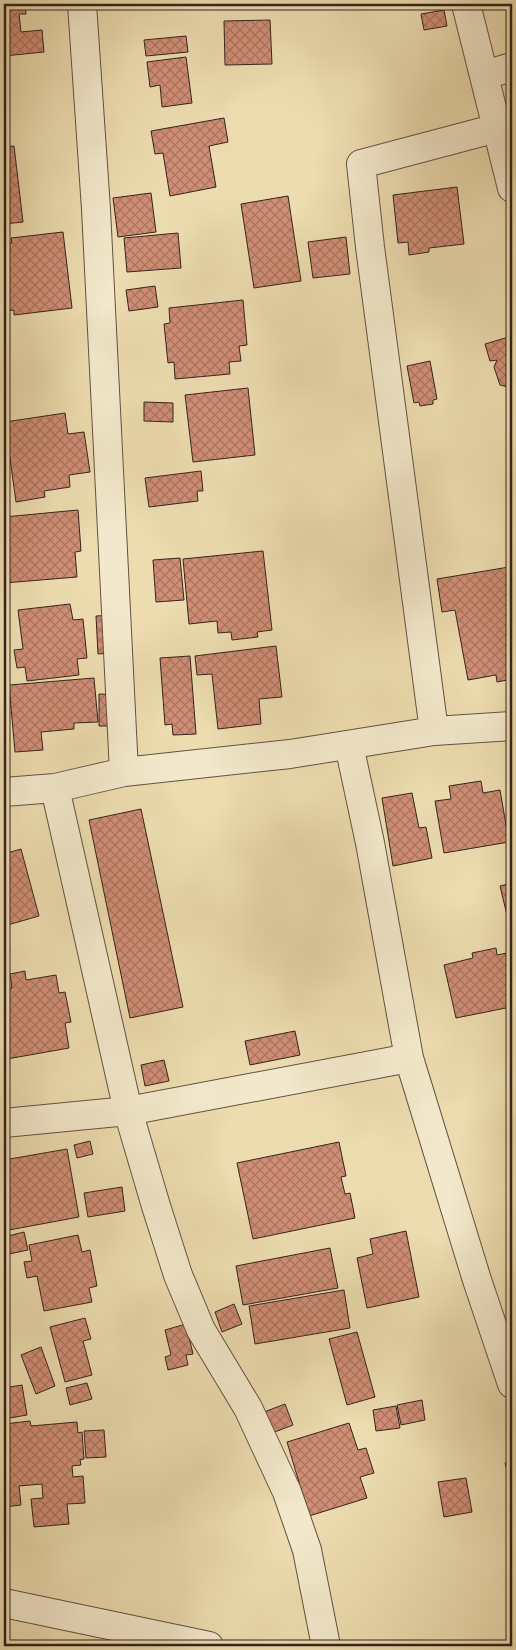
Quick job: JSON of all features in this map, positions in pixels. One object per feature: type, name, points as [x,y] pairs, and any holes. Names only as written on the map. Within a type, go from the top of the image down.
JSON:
[{"type":"street","points":[[82,4],[96,209],[124,772]]},
{"type":"street","points":[[466,4],[512,188]]},
{"type":"street","points":[[485,75],[512,67]]},
{"type":"street","points":[[434,731],[370,247],[361,164],[497,128]]},
{"type":"street","points":[[4,792],[55,788],[124,772],[290,754],[434,731],[512,726]]},
{"type":"street","points":[[349,745],[370,843],[409,1058],[477,1280],[512,1384]]},
{"type":"street","points":[[55,788],[128,1111],[178,1275],[201,1330],[248,1408],[288,1492],[307,1550],[326,1646]]},
{"type":"street","points":[[4,1123],[128,1111],[409,1058]]},
{"type":"street","points":[[4,1603],[208,1646]]},
{"type":"building","points":[[4,4],[25,4],[26,14],[19,14],[21,32],[42,30],[44,52],[4,56]]},
{"type":"building","points":[[141,4],[213,4],[213,6],[141,8]]},
{"type":"building","points":[[444,10],[447,26],[424,30],[421,14]]},
{"type":"building","points":[[270,20],[272,64],[225,65],[224,21]]},
{"type":"building","points":[[186,36],[188,52],[146,56],[144,40]]},
{"type":"building","points":[[186,57],[192,103],[162,107],[160,85],[150,87],[147,62]]},
{"type":"building","points":[[224,118],[228,142],[209,146],[216,187],[170,196],[163,153],[155,154],[151,131]]},
{"type":"building","points":[[14,146],[23,222],[4,224],[4,147]]},
{"type":"building","points":[[457,187],[464,244],[429,248],[429,252],[409,255],[408,242],[398,243],[393,195]]},
{"type":"building","points":[[151,193],[156,232],[118,237],[113,198]]},
{"type":"building","points":[[288,196],[301,281],[254,288],[241,204]]},
{"type":"building","points":[[63,232],[72,308],[14,315],[14,310],[4,311],[4,244],[12,243],[11,238]]},
{"type":"building","points":[[178,233],[181,268],[127,272],[124,238]]},
{"type":"building","points":[[346,237],[350,274],[313,278],[308,242]]},
{"type":"building","points":[[155,286],[158,307],[129,311],[126,290]]},
{"type":"building","points":[[243,300],[247,345],[239,346],[241,361],[229,362],[230,374],[175,379],[174,362],[168,363],[164,324],[170,323],[169,308]]},
{"type":"building","points":[[512,336],[512,388],[500,385],[494,367],[497,360],[490,361],[485,344]]},
{"type":"building","points":[[430,361],[437,399],[433,400],[433,404],[420,406],[419,402],[414,403],[407,366]]},
{"type":"building","points":[[248,388],[255,455],[193,462],[185,395]]},
{"type":"building","points":[[144,402],[173,403],[173,422],[144,421]]},
{"type":"building","points":[[65,413],[68,434],[84,432],[90,472],[69,475],[70,487],[44,491],[45,497],[16,502],[5,422]]},
{"type":"building","points":[[201,471],[203,491],[197,491],[198,501],[149,507],[145,478]]},
{"type":"building","points":[[78,510],[81,551],[75,552],[77,577],[4,583],[4,517]]},
{"type":"building","points":[[263,551],[272,630],[257,632],[258,637],[232,640],[231,632],[218,633],[217,621],[189,624],[183,559]]},
{"type":"building","points":[[180,558],[184,600],[156,602],[153,560]]},
{"type":"building","points":[[509,567],[512,588],[512,679],[497,682],[496,675],[468,680],[455,610],[442,612],[437,579]]},
{"type":"building","points":[[70,604],[73,620],[83,619],[87,658],[77,659],[79,675],[27,681],[25,667],[17,668],[14,650],[23,649],[18,610]]},
{"type":"building","points":[[117,615],[119,652],[98,654],[96,616]]},
{"type":"building","points":[[276,646],[282,697],[259,699],[261,724],[218,729],[212,674],[197,675],[195,656]]},
{"type":"building","points":[[190,656],[196,734],[173,735],[172,724],[165,725],[160,658]]},
{"type":"building","points":[[94,678],[98,722],[74,723],[74,729],[41,732],[43,750],[15,752],[9,685]]},
{"type":"building","points":[[99,694],[123,695],[123,726],[99,726]]},
{"type":"building","points":[[481,781],[483,793],[500,790],[509,842],[444,853],[435,801],[451,799],[449,786]]},
{"type":"building","points":[[412,793],[419,828],[426,827],[432,858],[393,866],[382,798]]},
{"type":"building","points":[[141,809],[183,1007],[130,1018],[89,820]]},
{"type":"building","points":[[21,849],[39,916],[4,926],[4,854]]},
{"type":"building","points":[[512,883],[512,914],[507,915],[500,886]]},
{"type":"building","points":[[4,929],[10,952],[4,954]]},
{"type":"building","points":[[496,948],[497,955],[512,952],[512,1013],[511,1007],[456,1018],[444,965],[473,958],[472,953]]},
{"type":"building","points":[[25,971],[26,980],[56,975],[59,993],[65,992],[71,1022],[65,1023],[69,1048],[7,1059],[4,1039],[4,989],[12,988],[10,974]]},
{"type":"building","points":[[295,1031],[300,1055],[250,1065],[245,1041]]},
{"type":"building","points":[[164,1060],[169,1081],[145,1086],[141,1065]]},
{"type":"building","points":[[90,1141],[93,1154],[77,1158],[74,1145]]},
{"type":"building","points":[[339,1142],[346,1176],[341,1177],[345,1194],[350,1193],[355,1218],[253,1239],[237,1163]]},
{"type":"building","points":[[67,1149],[79,1217],[9,1230],[4,1202],[4,1160]]},
{"type":"building","points":[[122,1187],[125,1211],[88,1217],[84,1193]]},
{"type":"building","points":[[406,1231],[419,1297],[367,1308],[357,1258],[373,1254],[370,1239]]},
{"type":"building","points":[[24,1232],[28,1250],[4,1255],[4,1237]]},
{"type":"building","points":[[78,1235],[82,1252],[90,1250],[97,1286],[89,1288],[92,1302],[44,1311],[37,1276],[27,1278],[24,1262],[32,1261],[29,1245]]},
{"type":"building","points":[[330,1248],[338,1288],[243,1305],[236,1266]]},
{"type":"building","points":[[344,1290],[350,1328],[255,1344],[249,1306]]},
{"type":"building","points":[[234,1304],[242,1324],[222,1332],[215,1312]]},
{"type":"building","points":[[85,1318],[91,1339],[83,1341],[92,1375],[65,1382],[50,1327]]},
{"type":"building","points":[[186,1324],[193,1354],[186,1355],[188,1365],[168,1370],[165,1357],[171,1355],[165,1330]]},
{"type":"building","points":[[357,1332],[375,1397],[347,1405],[329,1339]]},
{"type":"building","points":[[41,1347],[55,1386],[36,1394],[21,1355]]},
{"type":"building","points":[[87,1383],[92,1399],[70,1405],[66,1388]]},
{"type":"building","points":[[22,1385],[27,1415],[4,1419],[4,1388]]},
{"type":"building","points":[[422,1400],[425,1420],[401,1425],[397,1405]]},
{"type":"building","points":[[285,1404],[293,1425],[272,1433],[264,1412]]},
{"type":"building","points":[[396,1406],[400,1428],[376,1431],[373,1410]]},
{"type":"building","points":[[30,1421],[31,1426],[77,1422],[78,1433],[82,1432],[84,1459],[80,1460],[81,1465],[72,1466],[73,1477],[83,1476],[85,1503],[67,1504],[69,1524],[34,1527],[31,1499],[43,1498],[42,1484],[19,1486],[21,1505],[4,1507],[4,1424]]},
{"type":"building","points":[[349,1423],[358,1450],[366,1448],[374,1473],[360,1477],[367,1498],[309,1516],[287,1442]]},
{"type":"building","points":[[104,1430],[106,1457],[86,1458],[84,1431]]},
{"type":"building","points":[[512,1461],[512,1479],[510,1480],[505,1463]]},
{"type":"building","points":[[466,1478],[472,1512],[444,1517],[438,1482]]}]
